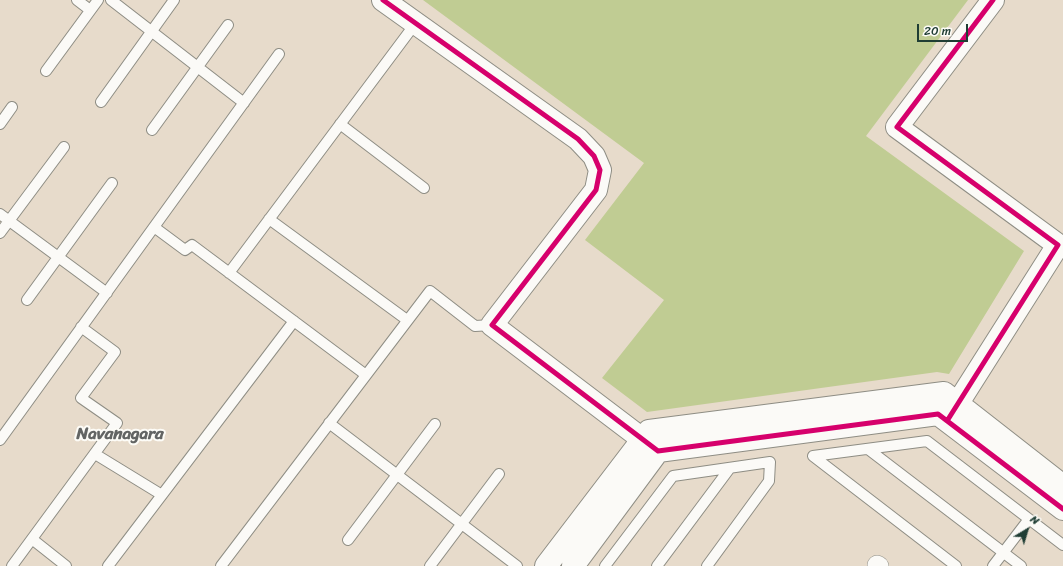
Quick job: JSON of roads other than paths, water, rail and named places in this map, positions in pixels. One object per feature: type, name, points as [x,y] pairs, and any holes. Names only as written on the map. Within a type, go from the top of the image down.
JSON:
[{"type":"street","points":[[383,0],[578,139],[594,156],[600,170],[596,190],[492,325],[651,445]]},
{"type":"street","points":[[952,413],[1058,245],[897,127],[993,0]]},
{"type":"street","points":[[573,566],[651,445],[649,431],[944,393],[952,413],[1063,509]]},
{"type":"street","points":[[952,413],[1063,486]]},
{"type":"street","points":[[546,566],[651,445]]},
{"type":"lane","points":[[77,0],[90,10]]},
{"type":"lane","points":[[46,72],[98,0]]},
{"type":"lane","points":[[111,0],[244,103]]},
{"type":"lane","points":[[101,102],[174,0]]},
{"type":"lane","points":[[229,273],[415,24]]},
{"type":"lane","points":[[152,130],[228,25]]},
{"type":"lane","points":[[0,440],[279,54]]},
{"type":"lane","points":[[0,124],[12,107]]},
{"type":"lane","points":[[340,124],[424,188]]},
{"type":"lane","points":[[0,233],[64,147]]},
{"type":"lane","points":[[27,300],[112,183]]},
{"type":"lane","points":[[0,214],[106,293]]},
{"type":"lane","points":[[269,219],[407,320]]},
{"type":"lane","points":[[154,227],[185,250],[192,245],[366,375]]},
{"type":"lane","points":[[221,566],[430,291],[474,326],[492,325]]},
{"type":"lane","points":[[108,566],[294,321]]},
{"type":"lane","points":[[12,566],[117,423],[80,398],[114,352],[81,327]]},
{"type":"lane","points":[[329,423],[517,566]]},
{"type":"lane","points":[[348,540],[435,424]]},
{"type":"lane","points":[[956,566],[813,456],[927,441],[1063,545]]},
{"type":"lane","points":[[868,449],[1021,566]]},
{"type":"lane","points":[[95,454],[162,495]]},
{"type":"lane","points":[[605,566],[673,476],[770,462],[769,482],[707,566]]},
{"type":"lane","points":[[657,566],[730,468]]},
{"type":"lane","points":[[430,566],[499,474]]},
{"type":"lane","points":[[993,566],[1029,519]]},
{"type":"lane","points":[[32,539],[66,566]]},
{"type":"district","name":"Navanagara","points":[[120,435]]}]
